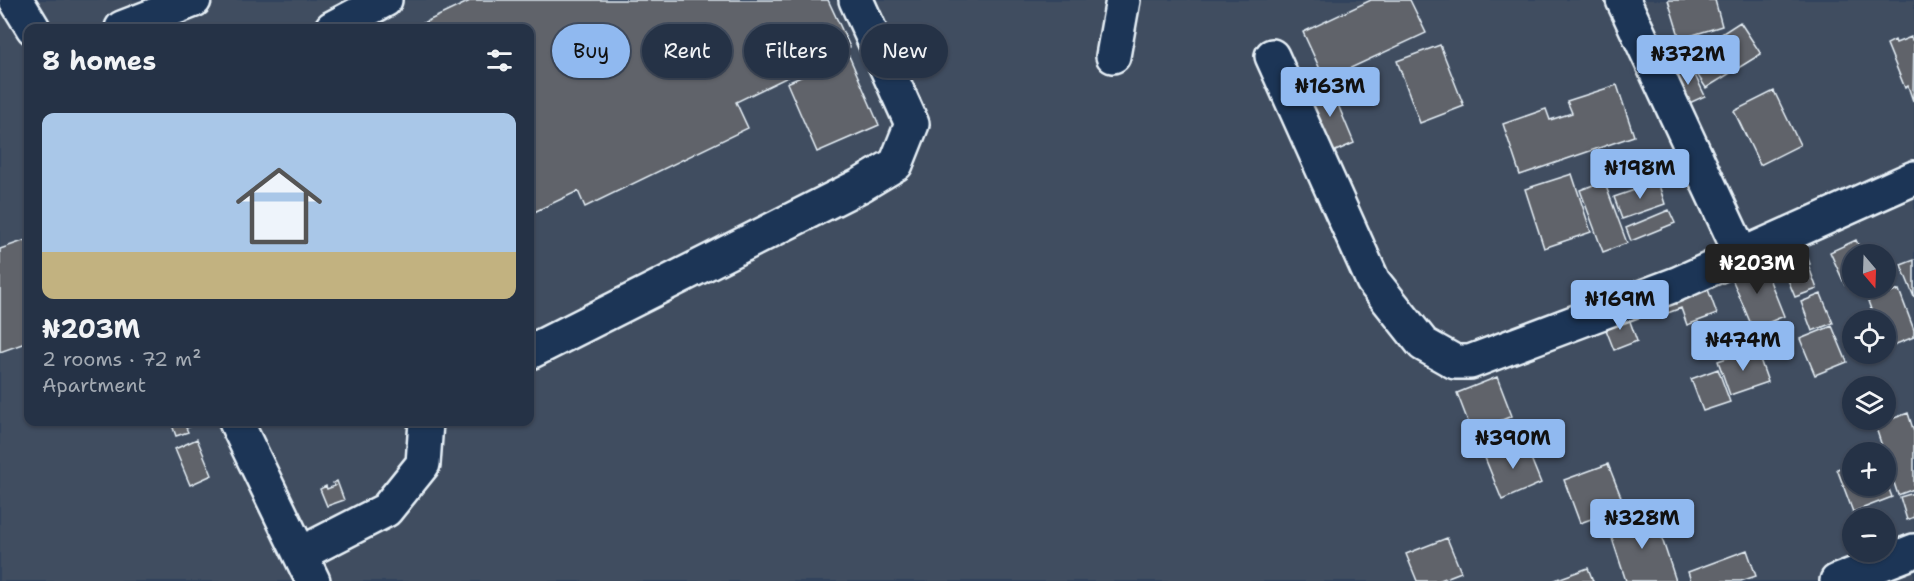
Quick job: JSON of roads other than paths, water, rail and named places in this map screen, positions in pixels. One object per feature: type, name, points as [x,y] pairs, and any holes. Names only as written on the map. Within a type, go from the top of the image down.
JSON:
[{"type":"street","points":[[16,0],[31,24]]},
{"type":"street","points":[[340,24],[385,0]]},
{"type":"street","points":[[534,350],[861,185],[896,164],[912,124],[856,0]]},
{"type":"street","points":[[1113,56],[1123,0]]},
{"type":"street","points":[[1623,0],[1741,254]]},
{"type":"street","points":[[131,24],[183,2]]},
{"type":"street","points":[[1272,56],[1373,281],[1422,344],[1455,362],[1470,362],[1677,284],[1914,178]]},
{"type":"street","points":[[238,426],[307,567],[386,510],[423,464],[426,426]]},
{"type":"street","points":[[1837,581],[1914,551]]}]
